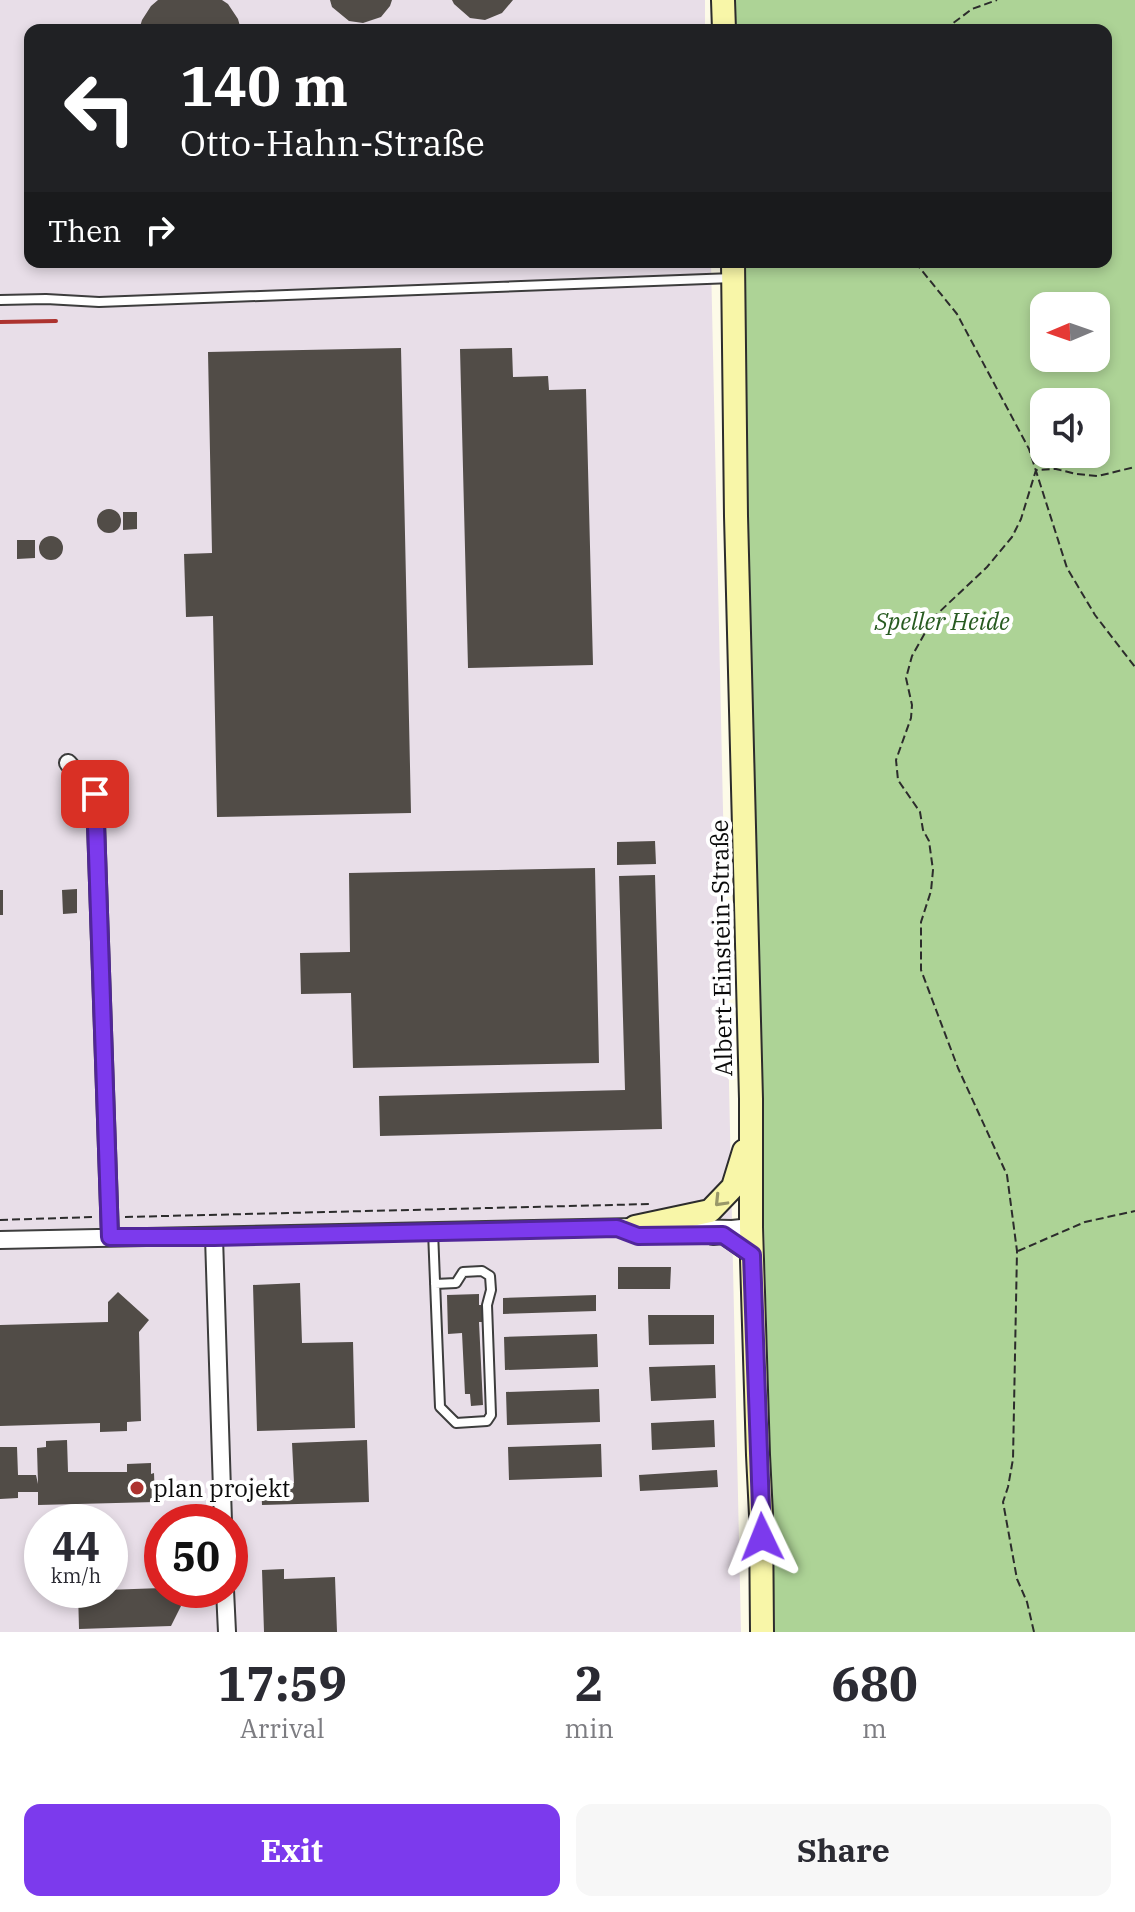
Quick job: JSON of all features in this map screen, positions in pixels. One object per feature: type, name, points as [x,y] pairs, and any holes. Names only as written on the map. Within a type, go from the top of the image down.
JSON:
[{"type":"main road","points":[[723,0],[724,24]]},
{"type":"main road","name":"Albert-Einstein-Straße","points":[[733,270],[751,1227],[765,1632]]},
{"type":"main road","points":[[626,1227],[710,1211],[733,1187],[751,1131]]},
{"type":"main road","points":[[753,1632],[758,1455]]},
{"type":"street","points":[[68,763],[95,794],[110,1237]]},
{"type":"street","points":[[626,1227],[638,1236],[723,1235],[752,1255]]},
{"type":"street","points":[[0,1240],[751,1227]]},
{"type":"street","points":[[214,1237],[222,1504]]},
{"type":"street","points":[[226,1608],[227,1632]]},
{"type":"lane","points":[[0,300],[99,302],[733,270]]},
{"type":"lane","points":[[433,1231],[435,1284],[440,1407],[456,1423],[487,1421],[491,1415],[487,1305],[491,1290],[490,1276],[482,1271],[463,1272],[456,1283],[435,1284]]},
{"type":"path","points":[[952,24],[972,9],[997,0]]},
{"type":"path","points":[[920,268],[957,314],[1029,449],[1067,568],[1095,615],[1135,667]]},
{"type":"path","points":[[1036,470],[1056,469],[1098,476],[1135,467]]},
{"type":"path","points":[[1034,1632],[1027,1602],[1017,1579],[1003,1502],[1013,1459],[1017,1251],[1007,1175],[958,1068],[921,970],[921,922],[931,891],[933,870],[929,841],[923,830],[920,812],[898,780],[896,760],[911,718],[912,705],[906,678],[912,656],[934,617],[987,567],[1012,537],[1021,519],[1036,470]]},
{"type":"path","points":[[0,1220],[661,1204]]},
{"type":"path","points":[[1017,1251],[1085,1222],[1135,1211]]},
{"type":"shaded area","points":[[0,0],[705,0],[705,24],[24,24],[24,268],[711,268],[741,1632],[0,1632]]},
{"type":"green space","name":"Speller Heide","points":[[731,0],[1135,0],[1135,1632],[775,1632],[738,268],[1112,268],[1112,24],[732,24]]},
{"type":"building","points":[[158,0],[222,0],[228,4],[239,24],[141,24]]},
{"type":"building","points":[[330,0],[392,0],[381,17],[363,23],[349,21],[332,7]]},
{"type":"building","points":[[452,0],[513,0],[502,13],[485,20],[470,18]]},
{"type":"building","points":[[401,348],[411,813],[217,817],[213,616],[186,617],[184,554],[212,553],[208,352]]},
{"type":"building","points":[[512,348],[513,377],[548,376],[549,390],[586,389],[593,665],[468,668],[460,349]]},
{"type":"building","points":[[109,509],[117,513],[121,521],[117,529],[109,533],[101,529],[97,521],[101,513]]},
{"type":"building","points":[[123,512],[137,512],[137,529],[123,530]]},
{"type":"building","points":[[51,536],[59,540],[63,548],[59,556],[51,560],[43,556],[39,548],[43,540]]},
{"type":"building","points":[[17,540],[35,540],[35,558],[17,559]]},
{"type":"building","points":[[655,841],[656,864],[617,865],[617,842]]},
{"type":"building","points":[[595,868],[599,1063],[353,1068],[351,993],[301,994],[300,953],[350,952],[349,873]]},
{"type":"building","points":[[655,875],[662,1129],[380,1136],[379,1096],[625,1090],[619,876]]},
{"type":"building","points":[[77,889],[77,913],[63,914],[62,890]]},
{"type":"building","points":[[0,890],[3,890],[3,915],[0,915]]},
{"type":"building","points":[[618,1267],[671,1267],[670,1289],[618,1289]]},
{"type":"building","points":[[300,1283],[302,1343],[353,1342],[355,1428],[257,1431],[253,1285]]},
{"type":"building","points":[[118,1292],[149,1320],[139,1332],[141,1421],[127,1422],[127,1431],[100,1432],[100,1423],[0,1426],[0,1325],[108,1322],[108,1302]]},
{"type":"building","points":[[479,1294],[484,1322],[479,1322],[483,1405],[471,1406],[470,1394],[465,1394],[462,1333],[448,1334],[447,1295]]},
{"type":"building","points":[[596,1295],[596,1311],[503,1314],[503,1298]]},
{"type":"building","points":[[648,1315],[714,1315],[714,1344],[649,1345]]},
{"type":"building","points":[[597,1334],[598,1367],[505,1370],[504,1337]]},
{"type":"building","points":[[715,1365],[716,1398],[651,1401],[649,1367]]},
{"type":"building","points":[[599,1389],[600,1422],[507,1425],[506,1392]]},
{"type":"building","points":[[714,1420],[715,1447],[652,1450],[651,1423]]},
{"type":"building","points":[[67,1440],[68,1472],[127,1472],[127,1464],[151,1463],[155,1502],[38,1504],[38,1492],[18,1492],[18,1498],[0,1499],[0,1447],[17,1447],[18,1475],[36,1475],[38,1484],[37,1448],[46,1447],[46,1441]]},
{"type":"building","points":[[367,1440],[369,1502],[262,1505],[261,1484],[294,1483],[292,1443]]},
{"type":"building","points":[[601,1444],[602,1477],[509,1480],[508,1447]]},
{"type":"building","points":[[717,1470],[718,1487],[640,1491],[639,1475]]},
{"type":"building","points":[[284,1569],[284,1579],[335,1577],[337,1632],[264,1632],[262,1570]]},
{"type":"building","points":[[128,1589],[144,1589],[144,1608],[180,1608],[171,1626],[79,1629],[78,1608],[128,1608]]},
{"type":"railway","points":[[0,322],[56,321]]},
{"type":"place","name":"plan projekt","points":[[137,1488]]},
{"type":"route","points":[[95,794],[110,1237],[617,1228],[638,1236],[723,1235],[752,1255],[762,1537]]}]
